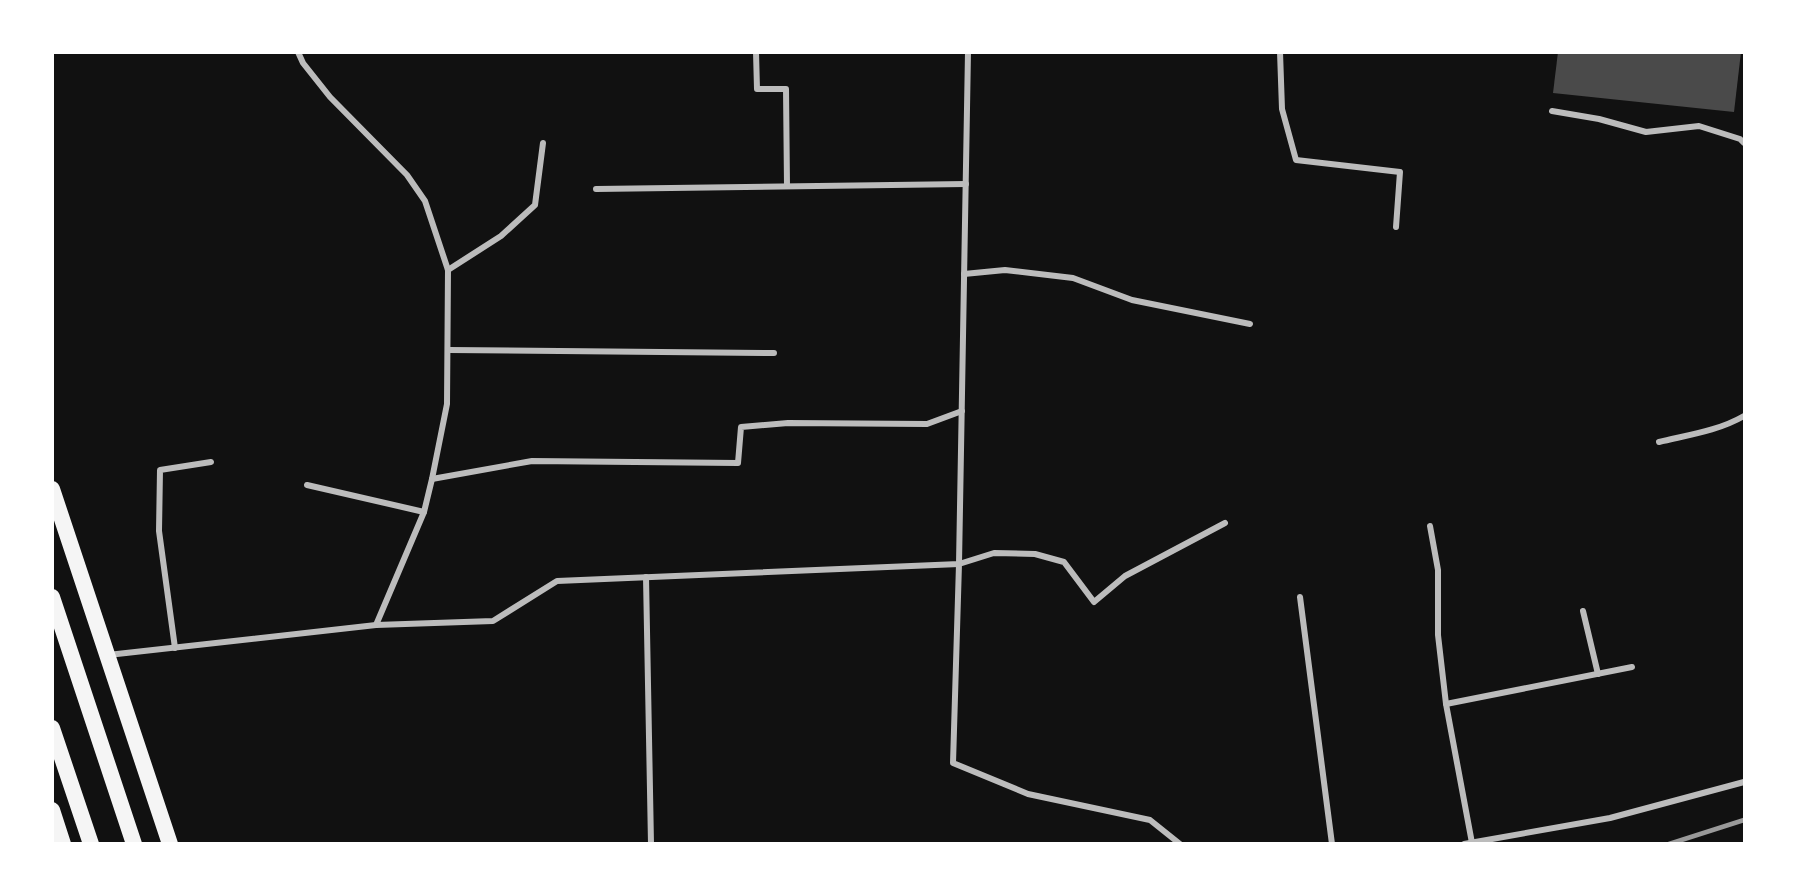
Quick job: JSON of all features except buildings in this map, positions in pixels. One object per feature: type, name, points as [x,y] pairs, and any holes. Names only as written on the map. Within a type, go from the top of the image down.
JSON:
[{"type":"highway","points":[[52,489],[170,843]]},
{"type":"highway","points":[[52,597],[134,843]]},
{"type":"highway","points":[[52,728],[91,843]]},
{"type":"highway","points":[[52,810],[63,843]]},
{"type":"street","points":[[298,52],[303,63],[330,97],[407,175],[425,201],[448,270],[447,404],[432,479],[424,512],[376,625]]},
{"type":"street","points":[[756,52],[757,89],[786,89],[787,186]]},
{"type":"street","points":[[968,52],[959,564],[953,763],[1028,794],[1150,820],[1180,843]]},
{"type":"street","points":[[1280,52],[1282,109],[1296,160],[1400,172],[1395,227]]},
{"type":"street","points":[[1552,111],[1599,119],[1646,132],[1699,126],[1740,139],[1744,143]]},
{"type":"street","points":[[448,270],[501,236],[535,205],[543,143]]},
{"type":"street","points":[[596,189],[966,184]]},
{"type":"street","points":[[964,274],[1005,270],[1073,278],[1132,300],[1250,324]]},
{"type":"street","points":[[449,350],[774,353]]},
{"type":"street","points":[[432,479],[532,461],[738,463],[741,427],[788,423],[927,424],[962,411]]},
{"type":"street","points":[[1659,442],[1730,424],[1744,416]]},
{"type":"street","points":[[175,648],[159,531],[160,470],[211,462]]},
{"type":"street","points":[[308,485],[424,512]]},
{"type":"street","points":[[108,655],[376,625],[493,621],[557,581],[959,564],[994,554],[1035,555],[1064,562],[1094,602],[1125,576],[1225,523]]},
{"type":"street","points":[[1430,526],[1438,570],[1438,635],[1446,704],[1472,843]]},
{"type":"street","points":[[646,578],[651,843]]},
{"type":"street","points":[[1300,597],[1332,843]]},
{"type":"street","points":[[1583,611],[1598,674]]},
{"type":"street","points":[[1446,704],[1632,667]]},
{"type":"street","points":[[1464,843],[1610,818],[1744,782]]},
{"type":"railway","points":[[1669,844],[1744,820]]}]
